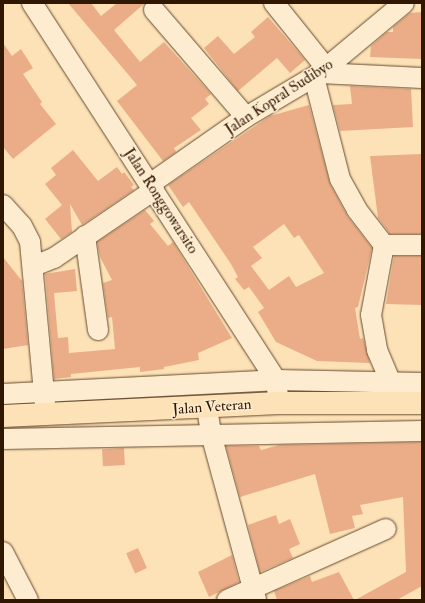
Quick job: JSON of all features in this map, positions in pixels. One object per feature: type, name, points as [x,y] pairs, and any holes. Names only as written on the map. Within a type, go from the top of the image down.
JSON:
[{"type":"main road","name":"Jalan Veteran","points":[[3,416],[207,408],[391,393],[422,403]]},
{"type":"street","name":"Jalan Ronggowarsito","points":[[32,3],[276,380],[280,403]]},
{"type":"street","points":[[274,3],[320,73],[340,179],[356,210],[384,245],[371,315],[377,350],[391,393]]},
{"type":"street","name":"Jalan Kopral Sudibyo","points":[[34,266],[54,258],[246,117],[320,73],[400,4]]},
{"type":"street","points":[[154,10],[246,117]]},
{"type":"street","points":[[320,73],[422,78]]},
{"type":"street","points":[[3,205],[25,230],[30,242],[34,266],[45,393],[45,415]]},
{"type":"street","points":[[85,236],[98,330]]},
{"type":"street","points":[[384,245],[422,245]]},
{"type":"street","points":[[3,394],[276,380],[391,393],[422,383]]},
{"type":"street","points":[[207,408],[211,434],[254,594]]},
{"type":"street","points":[[3,439],[422,431]]},
{"type":"street","points":[[227,600],[254,594],[386,529]]},
{"type":"street","points":[[3,552],[28,600]]},
{"type":"building","points":[[68,3],[91,3],[101,16],[117,3],[145,3],[114,30],[140,62],[164,42],[211,94],[205,99],[209,104],[191,118],[201,130],[174,148],[176,152],[163,161],[117,101],[137,85]]},
{"type":"building","points":[[422,12],[422,59],[370,57],[371,46],[387,32],[393,32],[393,27],[410,13]]},
{"type":"building","points":[[268,17],[305,60],[290,73],[277,58],[238,91],[204,48],[218,36],[234,54],[255,37],[251,32]]},
{"type":"building","points":[[3,43],[12,56],[21,49],[33,68],[23,74],[42,102],[40,104],[56,124],[13,159],[3,147]]},
{"type":"building","points":[[350,86],[411,89],[413,127],[340,131],[333,105],[352,104]]},
{"type":"building","points":[[309,105],[330,184],[348,217],[372,248],[358,307],[355,308],[360,339],[363,338],[370,363],[317,361],[276,342],[258,312],[264,308],[249,287],[244,290],[235,279],[238,277],[231,264],[189,202],[183,207],[168,185],[270,116]],"holes":[[[284,224],[294,238],[299,235],[324,273],[296,287],[289,276],[269,290],[251,266],[262,258],[253,247]]]},
{"type":"building","points":[[73,150],[98,181],[117,167],[122,174],[124,172],[134,185],[131,187],[134,190],[82,225],[70,204],[72,232],[61,239],[45,219],[62,205],[45,184],[56,175],[51,168]]},
{"type":"building","points":[[422,154],[422,234],[390,234],[378,218],[370,156]]},
{"type":"building","points":[[145,210],[154,221],[150,224],[168,246],[173,242],[232,338],[198,353],[199,360],[164,367],[164,369],[140,372],[140,367],[71,374],[71,377],[54,379],[45,274],[75,269],[77,291],[54,293],[58,338],[68,337],[69,353],[115,349],[112,317],[108,318],[103,283],[112,280],[100,257],[97,242]]},
{"type":"building","points":[[394,256],[422,256],[422,305],[386,304]]},
{"type":"building","points":[[3,257],[22,281],[28,345],[3,349]]},
{"type":"building","points":[[422,442],[422,586],[397,600],[355,600],[406,572],[403,497],[360,505],[363,514],[352,516],[355,528],[330,534],[315,474],[240,497],[226,446],[259,446],[261,450],[279,445]]},
{"type":"building","points":[[124,448],[125,465],[103,466],[102,449]]},
{"type":"building","points":[[276,515],[279,524],[290,519],[300,544],[289,549],[293,558],[260,572],[248,525]]},
{"type":"building","points":[[138,548],[147,568],[135,573],[126,553]]},
{"type":"building","points":[[232,555],[239,582],[209,597],[198,572]]},
{"type":"building","points":[[339,572],[354,600],[277,600],[274,591],[310,576],[312,582]]}]
